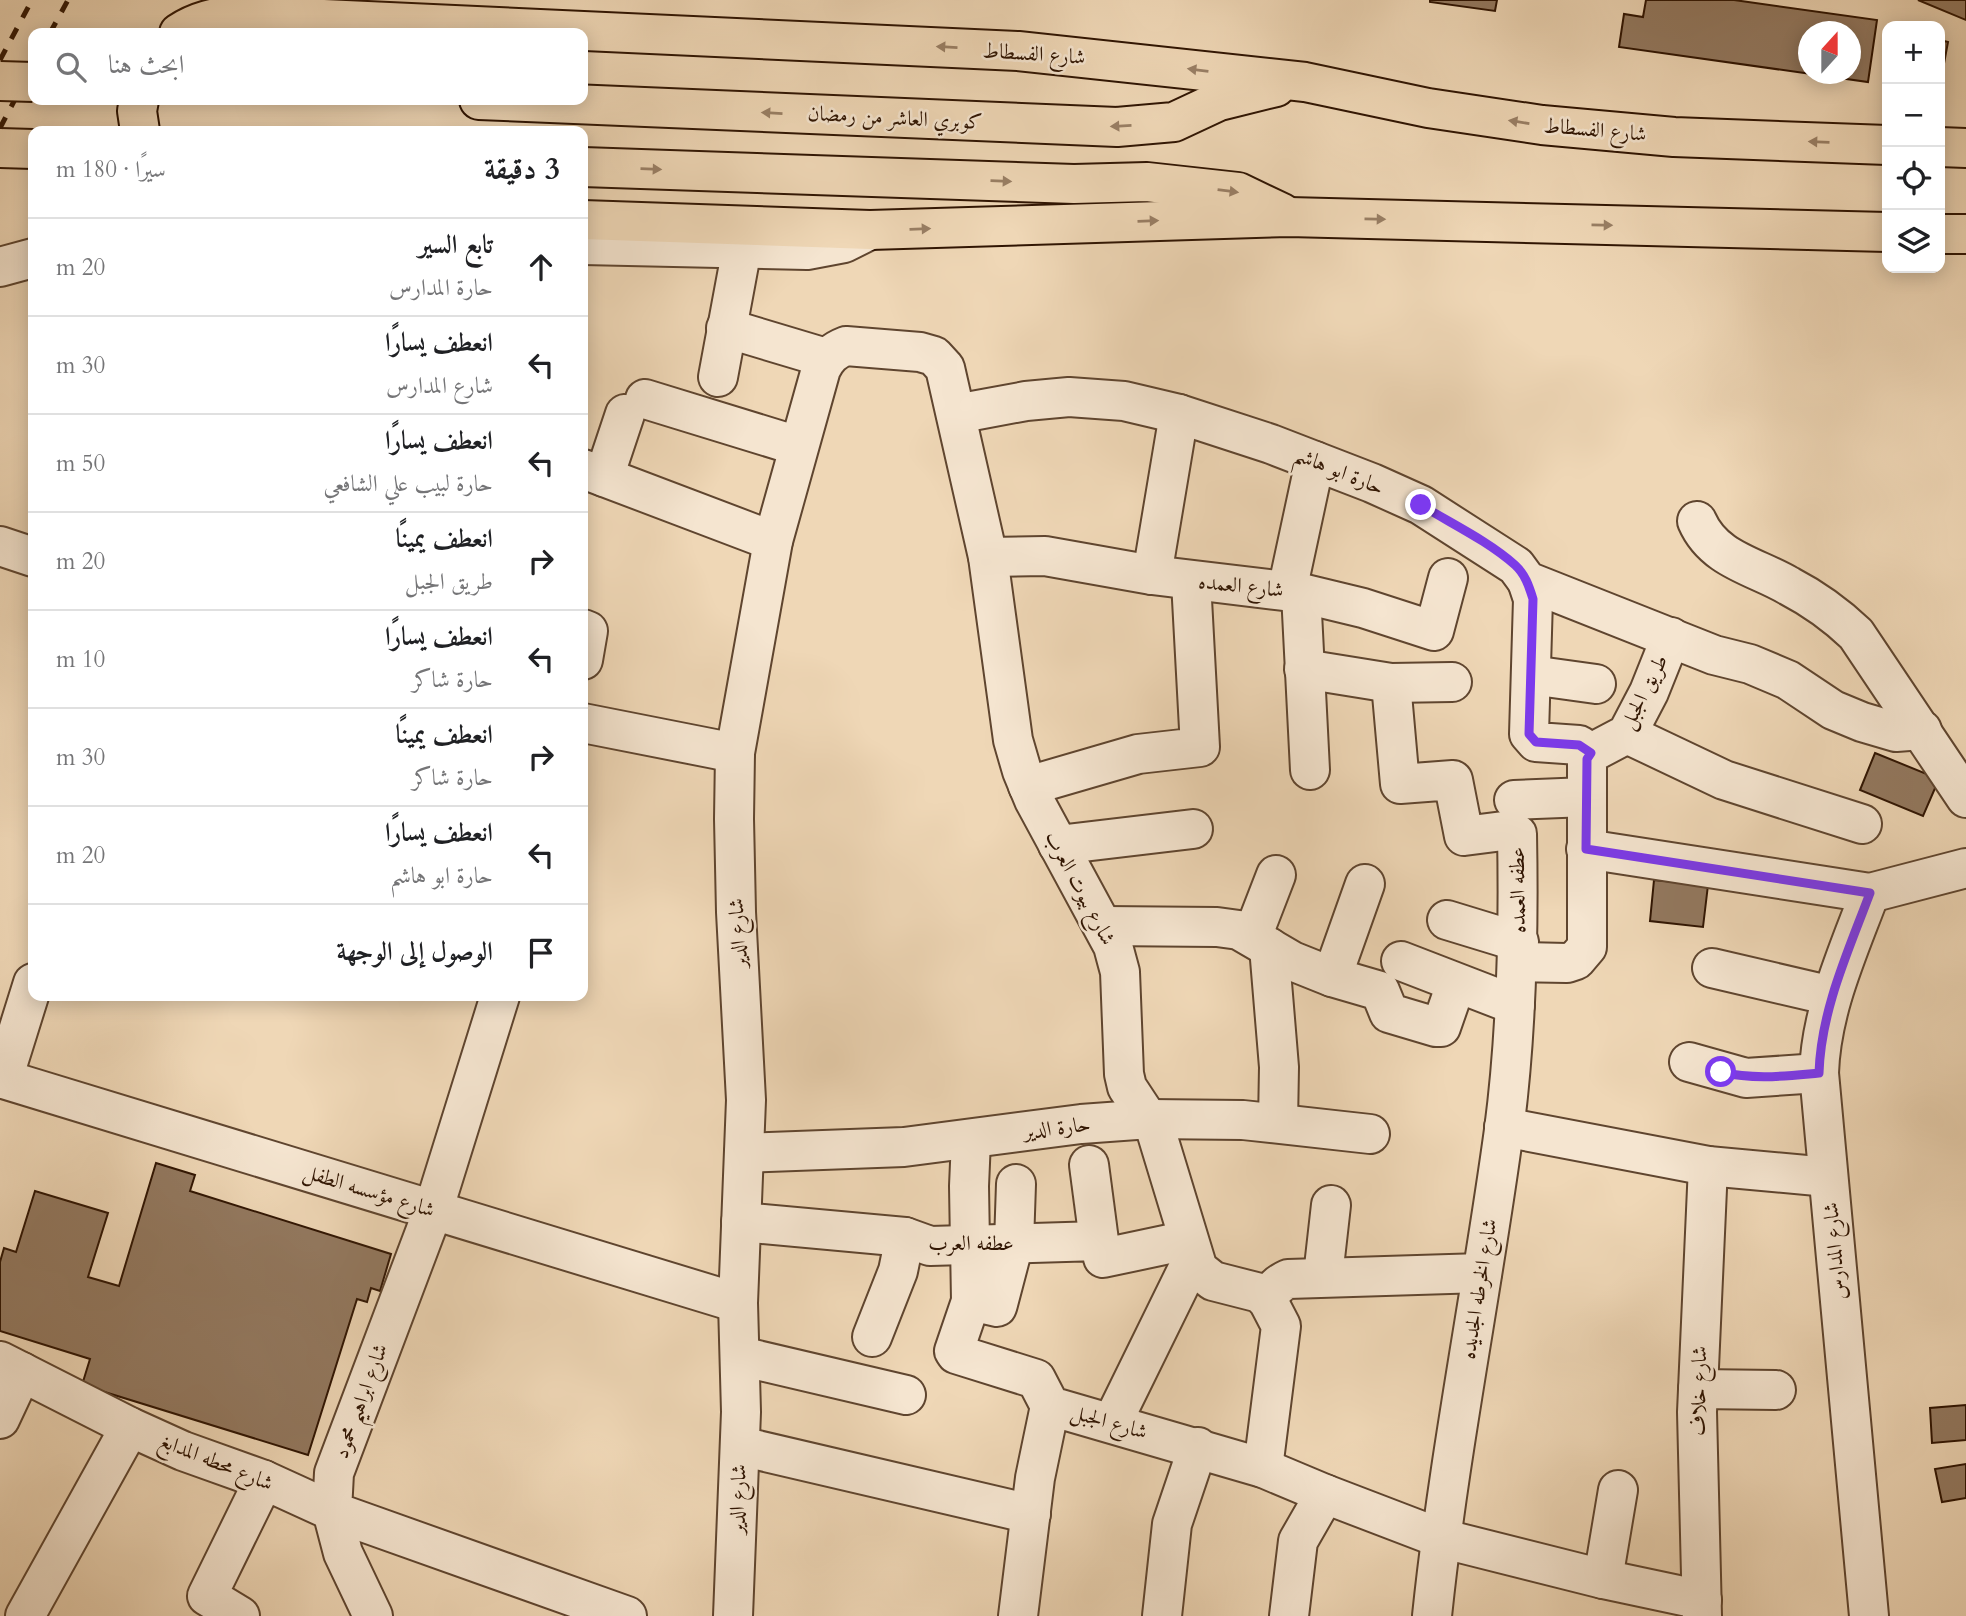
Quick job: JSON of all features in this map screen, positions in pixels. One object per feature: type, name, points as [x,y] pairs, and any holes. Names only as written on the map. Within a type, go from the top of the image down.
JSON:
[{"type":"main road","name":"شارع الفسطاط","points":[[190,28],[211,18],[237,15],[519,28]]},
{"type":"main road","name":"شارع الفسطاط","points":[[588,31],[1018,51],[1305,82],[1428,108],[1542,125],[1674,137],[1882,145]]},
{"type":"main road","points":[[0,81],[28,82]]},
{"type":"main road","name":"كوبري العاشر من رمضان","points":[[588,105],[1117,127],[1174,122],[1219,101],[1305,82]]},
{"type":"main road","points":[[138,105],[139,126]]},
{"type":"main road","points":[[1945,147],[1966,148]]},
{"type":"main road","points":[[0,148],[28,149]]},
{"type":"main road","points":[[588,167],[1074,184],[1147,182],[1238,192],[1290,217]]},
{"type":"main road","points":[[588,220],[870,230],[1290,217],[1882,232]]},
{"type":"main road","points":[[1945,234],[1966,234]]},
{"type":"street","points":[[588,245],[807,250],[844,243],[870,230]]},
{"type":"street","points":[[718,377],[741,248]]},
{"type":"street","points":[[0,267],[28,259]]},
{"type":"street","points":[[726,328],[826,358]]},
{"type":"street","name":"شارع بيوت العرب","points":[[826,358],[835,350],[846,346],[920,352],[934,356],[945,368],[988,557],[1013,740],[1028,786],[1113,946],[1119,972],[1127,1087],[1156,1131],[1198,1269],[1213,1281],[1260,1293],[1268,1301]]},
{"type":"street","name":"شارع الدير","points":[[733,1616],[740,1446],[738,1303],[746,1100],[736,912],[735,753],[773,541],[798,446],[826,358]]},
{"type":"street","name":"حارة ابو هاشم","points":[[956,414],[1026,401],[1069,397],[1124,401],[1179,414],[1271,444],[1421,505],[1490,547],[1516,566],[1527,581],[1714,655],[1750,664],[1788,680],[1833,710],[1862,723],[1896,732],[1922,730]]},
{"type":"street","points":[[773,541],[593,473],[635,406],[798,446]]},
{"type":"street","points":[[1152,575],[1179,414]]},
{"type":"street","points":[[1310,770],[1304,669],[1294,592],[1315,461]]},
{"type":"street","points":[[1697,521],[1711,544],[1721,553],[1787,584],[1834,612],[1856,634],[1966,798]]},
{"type":"street","points":[[0,547],[28,555]]},
{"type":"street","name":"شارع العمده","points":[[988,557],[1045,556],[1152,575],[1294,592],[1363,608],[1434,631],[1448,578]]},
{"type":"street","points":[[1028,786],[1138,754],[1200,747],[1191,580]]},
{"type":"street","points":[[1447,920],[1519,952],[1567,963],[1576,960],[1587,947],[1587,759],[1591,753],[1579,745],[1542,744],[1532,740],[1529,734],[1533,599],[1527,581]]},
{"type":"street","name":"طريق الجبل","points":[[1591,753],[1627,734],[1649,692],[1671,637]]},
{"type":"street","points":[[1304,669],[1391,683],[1452,682]]},
{"type":"street","points":[[1531,675],[1596,684]]},
{"type":"street","name":"عطفه العمده","points":[[1391,683],[1400,783],[1453,780],[1464,836],[1515,831],[1519,952]]},
{"type":"street","points":[[588,727],[735,753]]},
{"type":"street","points":[[1627,734],[1724,780],[1862,824]]},
{"type":"street","points":[[1514,800],[1587,797]]},
{"type":"street","points":[[1058,845],[1193,830]]},
{"type":"street","points":[[1586,849],[1870,893],[1966,868]]},
{"type":"street","points":[[1276,875],[1261,942],[1279,1068],[1278,1123]]},
{"type":"street","points":[[1332,977],[1365,884]]},
{"type":"street","name":"شارع المدارس","points":[[1869,1616],[1819,1073],[1820,1047],[1832,996],[1870,893]]},
{"type":"street","points":[[1104,926],[1217,927],[1239,930],[1292,961],[1332,977],[1380,991],[1389,1013],[1438,1028],[1456,984]]},
{"type":"street","name":"شارع الخرطه الجديده","points":[[1432,1616],[1440,1538],[1504,1127],[1519,952]]},
{"type":"street","points":[[1401,961],[1515,1006]]},
{"type":"street","points":[[1712,968],[1832,996]]},
{"type":"street","points":[[1,1078],[28,998]]},
{"type":"street","name":"شارع ابراهيم محمود","points":[[332,1511],[334,1473],[433,1210],[498,1001]]},
{"type":"street","points":[[1689,1062],[1746,1078],[1819,1073]]},
{"type":"street","name":"شارع مؤسسه الطفل","points":[[1,1078],[738,1303]]},
{"type":"street","name":"حارة الدير","points":[[744,1153],[904,1147],[1081,1124],[1150,1119],[1243,1120],[1370,1134]]},
{"type":"street","points":[[1504,1127],[1709,1166],[1828,1177]]},
{"type":"street","name":"شارع الجبل","points":[[971,1140],[971,1301],[954,1351],[957,1354],[1036,1379],[1050,1406],[1263,1468],[1440,1538],[1604,1578],[1702,1608]]},
{"type":"street","points":[[1089,1165],[1098,1241],[1103,1258],[1191,1249]]},
{"type":"street","name":"شارع خلاف","points":[[1702,1608],[1698,1389],[1709,1166]]},
{"type":"street","points":[[971,1301],[997,1307],[1014,1244],[1016,1184]]},
{"type":"street","points":[[1323,1276],[1331,1205]]},
{"type":"street","name":"عطفه العرب","points":[[741,1222],[905,1237],[930,1246],[1098,1241]]},
{"type":"street","points":[[872,1336],[898,1271],[905,1237]]},
{"type":"street","points":[[1112,1423],[1191,1249]]},
{"type":"street","points":[[1263,1468],[1281,1326],[1268,1301],[1271,1291],[1278,1284],[1287,1279],[1323,1276],[1482,1273]]},
{"type":"street","points":[[740,1356],[906,1395]]},
{"type":"street","points":[[0,1419],[11,1366]]},
{"type":"street","name":"شارع محطه المدابغ","points":[[11,1366],[183,1451],[264,1480],[332,1511]]},
{"type":"street","points":[[1698,1389],[1776,1390]]},
{"type":"street","points":[[1018,1616],[1035,1478],[1050,1406]]},
{"type":"street","points":[[24,1616],[130,1427]]},
{"type":"street","points":[[740,1446],[1031,1514]]},
{"type":"street","points":[[1161,1616],[1172,1524],[1198,1447]]},
{"type":"street","points":[[240,1616],[207,1596],[264,1480]]},
{"type":"street","points":[[1604,1578],[1618,1490]]},
{"type":"street","points":[[1289,1616],[1298,1541],[1325,1494]]},
{"type":"street","points":[[332,1511],[343,1553],[373,1616]]},
{"type":"street","points":[[332,1511],[627,1616]]},
{"type":"building","points":[[1430,0],[1497,0],[1495,11]]},
{"type":"building","points":[[1646,0],[1734,0],[1877,20],[1868,82],[1861,81],[1861,21],[1798,21],[1798,73],[1619,47],[1624,14],[1643,17]]},
{"type":"building","points":[[1918,0],[1966,0],[1966,20]]},
{"type":"building","points":[[1875,753],[1939,779],[1923,816],[1860,790]]},
{"type":"building","points":[[1654,880],[1708,885],[1703,927],[1650,921]]},
{"type":"building","points":[[156,1163],[195,1175],[190,1191],[391,1254],[380,1291],[371,1288],[367,1302],[357,1299],[308,1455],[82,1385],[90,1359],[0,1331],[0,1262],[4,1248],[16,1252],[35,1191],[108,1213],[88,1277],[119,1286]]},
{"type":"building","points":[[1966,1405],[1966,1440],[1932,1443],[1930,1408]]},
{"type":"building","points":[[1966,1464],[1966,1498],[1942,1502],[1935,1469]]},
{"type":"railway","points":[[0,60],[32,0]]},
{"type":"railway","points":[[53,28],[68,0]]},
{"type":"railway","points":[[0,128],[28,75]]},
{"type":"route","points":[[1421,505],[1490,547],[1516,566],[1527,581],[1533,599],[1529,734],[1532,740],[1542,744],[1579,745],[1591,753],[1587,759],[1586,849],[1870,893],[1824,1021],[1819,1073],[1746,1078],[1721,1072]]}]
